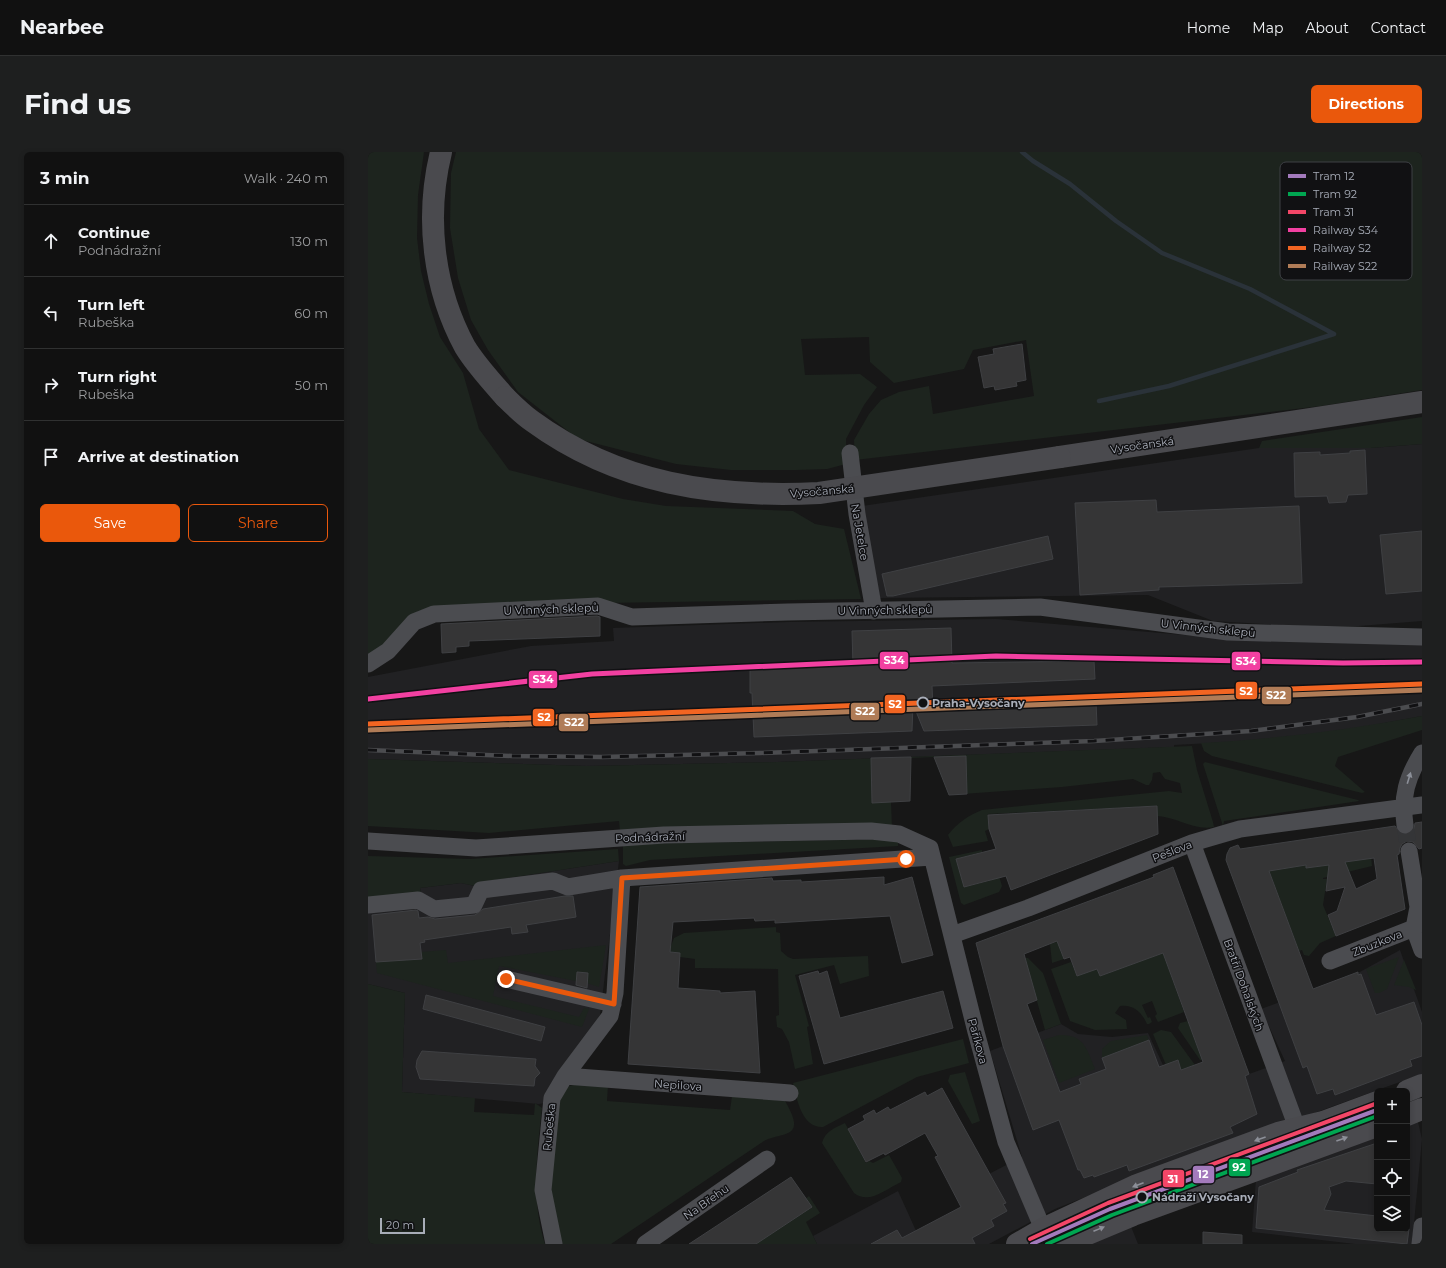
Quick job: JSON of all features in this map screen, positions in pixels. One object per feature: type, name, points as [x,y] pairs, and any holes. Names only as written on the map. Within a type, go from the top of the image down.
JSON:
[{"type":"main road","name":"Vysočanská","points":[[441,152],[433,194],[433,229],[436,259],[442,290],[452,318],[466,347],[483,373],[505,397],[530,420],[558,440],[612,467],[657,481],[739,493],[784,495],[819,493],[1422,402]]},
{"type":"main road","points":[[1410,1090],[1422,1085]]},
{"type":"main road","points":[[1017,1244],[1043,1229],[1124,1190],[1278,1133],[1323,1122],[1374,1103]]},
{"type":"main road","points":[[1410,1114],[1422,1109]]},
{"type":"main road","points":[[1064,1244],[1133,1215],[1374,1127]]},
{"type":"street","name":"Na Jetelce","points":[[850,453],[857,514],[874,611]]},
{"type":"street","name":"U Vinných sklepů","points":[[368,664],[388,651],[414,622],[434,614],[598,606],[632,617],[1040,607],[1228,632],[1422,637]]},
{"type":"street","points":[[1405,825],[1403,806],[1409,776],[1422,753]]},
{"type":"street","name":"Pešlova","points":[[952,935],[1035,905],[1192,843],[1240,829],[1403,806],[1422,805]]},
{"type":"street","name":"Podnádražní","points":[[368,841],[476,848],[664,835],[871,831],[899,834],[931,852]]},
{"type":"street","name":"Bratří Dohalských","points":[[1192,843],[1306,1152]]},
{"type":"street","points":[[1409,851],[1418,907],[1418,924],[1422,950]]},
{"type":"street","points":[[368,905],[418,900],[434,909],[474,905],[481,890],[553,881],[568,887],[622,878],[931,852]]},
{"type":"street","name":"Paříkova","points":[[931,852],[976,1032],[1006,1142],[1043,1229]]},
{"type":"street","name":"Rubeška","points":[[554,1244],[543,1190],[552,1098],[566,1076],[610,1016],[614,1004],[622,878]]},
{"type":"street","name":"Zbuzkova","points":[[1330,961],[1418,924]]},
{"type":"street","points":[[506,979],[614,1004]]},
{"type":"street","name":"Nepilova","points":[[566,1076],[790,1093]]},
{"type":"street","name":"Na Břehu","points":[[645,1244],[767,1159]]},
{"type":"street","points":[[1420,1244],[1422,1226]]},
{"type":"shaded area","points":[[368,152],[424,152],[418,195],[417,238],[421,271],[429,304],[440,337],[463,373],[479,429],[509,470],[623,499],[666,506],[793,511],[815,524],[844,529],[861,599],[483,605],[418,611],[382,648],[368,654]]},
{"type":"shaded area","points":[[456,152],[1422,152],[1422,390],[1321,406],[855,460],[854,440],[869,414],[881,400],[899,392],[929,386],[933,414],[1034,396],[1026,340],[973,350],[964,369],[894,383],[870,362],[869,337],[801,339],[805,375],[860,374],[877,387],[864,405],[846,439],[846,464],[827,469],[731,470],[676,464],[578,439],[518,392],[488,350],[471,320],[458,278],[450,228],[451,173]]},
{"type":"shaded area","points":[[1422,417],[1422,444],[1371,448],[1259,448],[1262,441]]},
{"type":"shaded area","points":[[1422,444],[1422,621],[1359,626],[1300,626],[1213,621],[1148,595],[880,598],[862,506],[1259,448],[1371,448]]},
{"type":"shaded area","points":[[996,619],[1208,637],[1422,644],[1422,716],[1352,729],[1266,740],[1174,745],[1174,747],[778,762],[587,766],[368,759],[368,677],[531,646],[614,641],[613,628],[789,622]]},
{"type":"shaded area","points":[[1422,716],[1422,730],[1338,757],[1335,766],[1365,792],[1362,793],[1212,756],[1204,751],[1201,743],[1312,733],[1367,726]]},
{"type":"shaded area","points":[[1192,746],[1197,770],[1214,827],[1207,828],[1192,826],[1172,819],[1157,816],[1156,806],[988,814],[989,829],[985,831],[988,841],[953,847],[948,835],[964,820],[982,810],[1169,791],[1182,793],[1180,783],[1165,779],[1160,772],[1153,773],[1152,780],[1149,785],[1133,779],[1062,787],[949,795],[934,757],[911,758],[910,801],[891,802],[892,828],[620,831],[619,821],[489,833],[368,826],[368,759],[587,766],[778,762]]},
{"type":"shaded area","points":[[1205,762],[1359,801],[1224,821],[1223,826],[1203,764]]},
{"type":"shaded area","points":[[898,839],[898,846],[650,860],[626,866],[623,864],[623,844]]},
{"type":"shaded area","points":[[618,849],[619,861],[489,881],[475,886],[461,883],[420,888],[421,892],[368,899],[368,856],[470,859]]},
{"type":"shaded area","points":[[982,850],[982,852],[956,859],[964,887],[989,881],[999,876],[1002,886],[999,892],[964,905],[961,903],[949,857]]},
{"type":"shaded area","points":[[1371,856],[1372,866],[1323,878],[1327,879],[1323,905],[1336,936],[1320,943],[1309,956],[1304,955],[1302,950],[1299,951],[1270,873],[1265,874],[1270,868],[1271,870],[1306,865],[1306,868],[1365,859]]},
{"type":"shaded area","points":[[619,861],[600,1015],[545,1103],[539,1104],[402,1092],[405,993],[368,984],[368,899],[421,892],[420,888],[461,883],[475,886],[489,881]]},
{"type":"shaded area","points":[[776,927],[776,932],[780,933],[781,951],[793,959],[868,956],[869,976],[840,984],[834,965],[795,975],[809,1026],[807,1027],[813,1064],[795,1069],[789,1042],[782,1029],[777,1027],[776,1016],[779,1015],[778,969],[695,968],[695,959],[680,957],[680,953],[664,951],[664,946],[671,946],[674,938],[684,933]]},
{"type":"shaded area","points":[[1063,940],[1060,950],[1064,959],[1052,963],[1050,944]]},
{"type":"shaded area","points":[[606,945],[599,987],[587,983],[588,973],[577,972],[576,981],[499,966],[493,996],[579,1017],[584,1008],[589,1009],[582,1027],[377,973],[376,962],[422,959],[421,952],[446,950],[448,963]]},
{"type":"shaded area","points":[[1400,950],[1422,1012],[1422,1074],[1383,1088],[1374,1088],[1374,1091],[1126,1181],[1055,1209],[989,1244],[975,1244],[957,1211],[963,1208],[954,1192],[1022,1157],[990,1051],[1061,1024],[1078,1034],[1112,1037],[1148,1033],[1163,1065],[1178,1061],[1181,1070],[1213,1087],[1285,1061],[1261,1009],[1358,973]]},
{"type":"shaded area","points":[[1163,953],[1184,1012],[1158,1022],[1155,1016],[1157,1014],[1152,1001],[1142,1005],[1148,1018],[1150,1017],[1152,1022],[1149,1024],[1147,1024],[1143,1016],[1137,1010],[1129,1006],[1120,1006],[1115,1013],[1126,1020],[1127,1029],[1095,1030],[1070,1021],[1051,969],[1071,962],[1077,976],[1097,969],[1100,976]]},
{"type":"shaded area","points":[[1399,957],[1387,989],[1379,993],[1375,993],[1366,969]]},
{"type":"shaded area","points":[[1025,958],[1028,958],[1043,973],[1061,1024],[1045,1030]]},
{"type":"shaded area","points":[[1404,960],[1416,990],[1409,987],[1394,985]]},
{"type":"shaded area","points":[[368,984],[405,993],[402,1092],[475,1098],[474,1112],[534,1115],[535,1103],[542,1108],[536,1177],[538,1211],[545,1244],[368,1244]]},
{"type":"shaded area","points":[[1188,1021],[1202,1060],[1200,1060],[1178,1028],[1180,1023]]},
{"type":"shaded area","points":[[1161,1030],[1171,1032],[1195,1065],[1181,1070],[1178,1061],[1166,1065],[1153,1034]]},
{"type":"shaded area","points":[[1059,1035],[1067,1035],[1079,1040],[1087,1049],[1095,1069],[1059,1083],[1043,1040]]},
{"type":"shaded area","points":[[1147,1035],[1149,1040],[1102,1058],[1102,1049],[1111,1041]]},
{"type":"shaded area","points":[[963,1039],[969,1063],[917,1077],[823,1127],[810,1123],[805,1118],[796,1097],[793,1083]]},
{"type":"shaded area","points":[[965,1072],[980,1121],[972,1124],[948,1081],[950,1075]]},
{"type":"shaded area","points":[[577,1084],[608,1085],[607,1101],[730,1110],[732,1096],[785,1101],[792,1115],[794,1128],[787,1134],[764,1141],[611,1244],[562,1244],[551,1190],[559,1100],[566,1087]]},
{"type":"shaded area","points":[[1417,1118],[1422,1139],[1412,1244],[1355,1244],[1252,1232],[1256,1179],[1374,1134],[1374,1232],[1410,1232],[1410,1121]]},
{"type":"shaded area","points":[[845,1123],[866,1163],[869,1161],[873,1163],[889,1155],[902,1178],[901,1182],[872,1197],[860,1196],[854,1193],[822,1143],[823,1139],[828,1133],[834,1128]]},
{"type":"shaded area","points":[[898,1191],[922,1244],[817,1244],[813,1236]]},
{"type":"shaded area","points":[[809,1196],[820,1213],[806,1222],[817,1244],[756,1244],[811,1208],[805,1199]]},
{"type":"shaded area","points":[[1130,1224],[1138,1244],[1084,1244]]},
{"type":"building","points":[[1022,344],[1026,380],[1016,382],[1017,386],[995,390],[994,386],[984,388],[978,357],[994,354],[993,349]]},
{"type":"building","points":[[1365,450],[1367,494],[1348,495],[1346,502],[1329,503],[1327,496],[1295,497],[1294,453],[1320,452],[1320,455],[1350,453],[1350,451]]},
{"type":"building","points":[[1156,500],[1157,512],[1299,506],[1302,583],[1159,587],[1159,590],[1080,595],[1075,503]]},
{"type":"building","points":[[1422,531],[1422,591],[1386,594],[1380,535]]},
{"type":"building","points":[[1048,536],[1053,559],[893,596],[887,596],[882,574]]},
{"type":"building","points":[[600,617],[600,636],[469,641],[469,646],[456,647],[456,652],[442,653],[441,624]]},
{"type":"building","points":[[951,628],[952,663],[1094,661],[1095,679],[932,686],[933,708],[1096,702],[1097,725],[924,731],[913,704],[912,731],[754,737],[752,693],[750,693],[750,670],[853,666],[852,631]]},
{"type":"building","points":[[966,756],[967,794],[949,795],[934,757]]},
{"type":"building","points":[[911,757],[910,801],[872,803],[871,758]]},
{"type":"building","points":[[1157,806],[1158,834],[1011,890],[1006,876],[964,887],[956,859],[996,849],[989,829],[988,815]]},
{"type":"building","points":[[1422,822],[1422,848],[1419,849],[1413,842],[1407,841],[1402,844],[1399,854],[1397,855],[1405,909],[1336,936],[1328,915],[1337,911],[1345,887],[1326,891],[1329,865],[1306,868],[1306,865],[1269,871],[1313,989],[1358,972],[1358,975],[1361,974],[1376,1015],[1414,1002],[1422,1025],[1422,1056],[1410,1060],[1412,1066],[1335,1095],[1333,1089],[1317,1094],[1307,1066],[1303,1068],[1226,860],[1227,854],[1230,848],[1238,845],[1240,849],[1395,826],[1401,834],[1406,835],[1414,829],[1415,823]],"holes":[[[1374,858],[1377,879],[1356,889],[1345,862]]]},
{"type":"building","points":[[1173,867],[1249,1074],[1245,1076],[1257,1114],[1230,1127],[1233,1133],[1129,1171],[1127,1165],[1094,1177],[1093,1175],[1084,1178],[1080,1170],[1078,1170],[1059,1120],[1033,1130],[1003,1046],[976,943],[1154,877],[1153,875]],"holes":[[[1057,941],[1064,959],[1070,957],[1077,976],[1097,969],[1100,976],[1163,953],[1203,1062],[1181,1070],[1178,1060],[1159,1067],[1149,1040],[1102,1058],[1106,1069],[1079,1079],[1081,1084],[1060,1092],[1027,1004],[1037,1000],[1024,954]]]},
{"type":"building","points":[[884,877],[884,885],[912,877],[933,955],[902,963],[890,916],[775,923],[775,920],[755,921],[754,918],[673,922],[670,952],[680,953],[678,988],[720,991],[720,993],[755,991],[760,1073],[628,1064],[640,887],[772,878],[773,881],[801,880],[801,882]]},
{"type":"building","points":[[573,896],[576,917],[526,925],[528,932],[512,934],[511,927],[424,940],[425,942],[420,943],[422,959],[376,962],[372,915],[416,910],[418,911],[419,918],[428,917],[435,919],[475,915],[483,909]]},
{"type":"building","points":[[818,971],[819,974],[827,971],[840,1018],[943,991],[953,1028],[824,1064],[799,976]]},
{"type":"building","points":[[577,972],[588,973],[587,988],[576,985]]},
{"type":"building","points":[[426,995],[545,1027],[541,1041],[423,1009]]},
{"type":"building","points":[[422,1051],[536,1059],[535,1066],[540,1073],[535,1078],[534,1086],[420,1079],[416,1067],[417,1060]]},
{"type":"building","points":[[942,1088],[1006,1203],[1003,1204],[1007,1211],[991,1220],[994,1226],[972,1238],[975,1244],[871,1244],[897,1230],[902,1238],[961,1207],[935,1157],[938,1156],[925,1133],[885,1155],[884,1153],[866,1162],[848,1129],[865,1120],[863,1116],[874,1110],[876,1114],[888,1107],[890,1110],[925,1092],[927,1096]]},
{"type":"building","points":[[1374,1144],[1374,1184],[1346,1181],[1329,1187],[1331,1194],[1324,1210],[1374,1216],[1374,1232],[1409,1232],[1407,1244],[1256,1228],[1259,1187],[1298,1172],[1297,1170]]},
{"type":"building","points":[[791,1177],[812,1207],[756,1244],[689,1244]]},
{"type":"building","points":[[1203,1232],[1242,1235],[1242,1244],[1203,1244]]},
{"type":"waterway","points":[[1022,152],[1033,161],[1070,184],[1116,221],[1162,253],[1250,289],[1334,334]]},
{"type":"waterway","points":[[1099,401],[1169,386],[1334,334]]},
{"type":"tunnel","points":[[1405,825],[1409,851]]},
{"type":"railway","points":[[368,750],[512,756],[602,757],[1094,741],[1251,731],[1357,717],[1422,704]]},
{"type":"tram line","name":"31","points":[[1030,1239],[1108,1203],[1374,1104]]},
{"type":"tram line","name":"12","points":[[1032,1244],[1110,1209],[1374,1111]]},
{"type":"tram line","name":"92","points":[[1047,1244],[1112,1215],[1374,1117]]},
{"type":"rail line","name":"S34","points":[[368,699],[592,674],[996,656],[1343,663],[1422,662]]},
{"type":"rail line","name":"S2","points":[[368,724],[1422,684]]},
{"type":"rail line","name":"S22","points":[[368,730],[1422,690]]},
{"type":"place","name":"Praha-Vysočany","points":[[923,703]]},
{"type":"place","name":"Nádraží Vysočany","points":[[1142,1197]]},
{"type":"route","points":[[506,979],[614,1004],[622,878],[906,859]]}]
